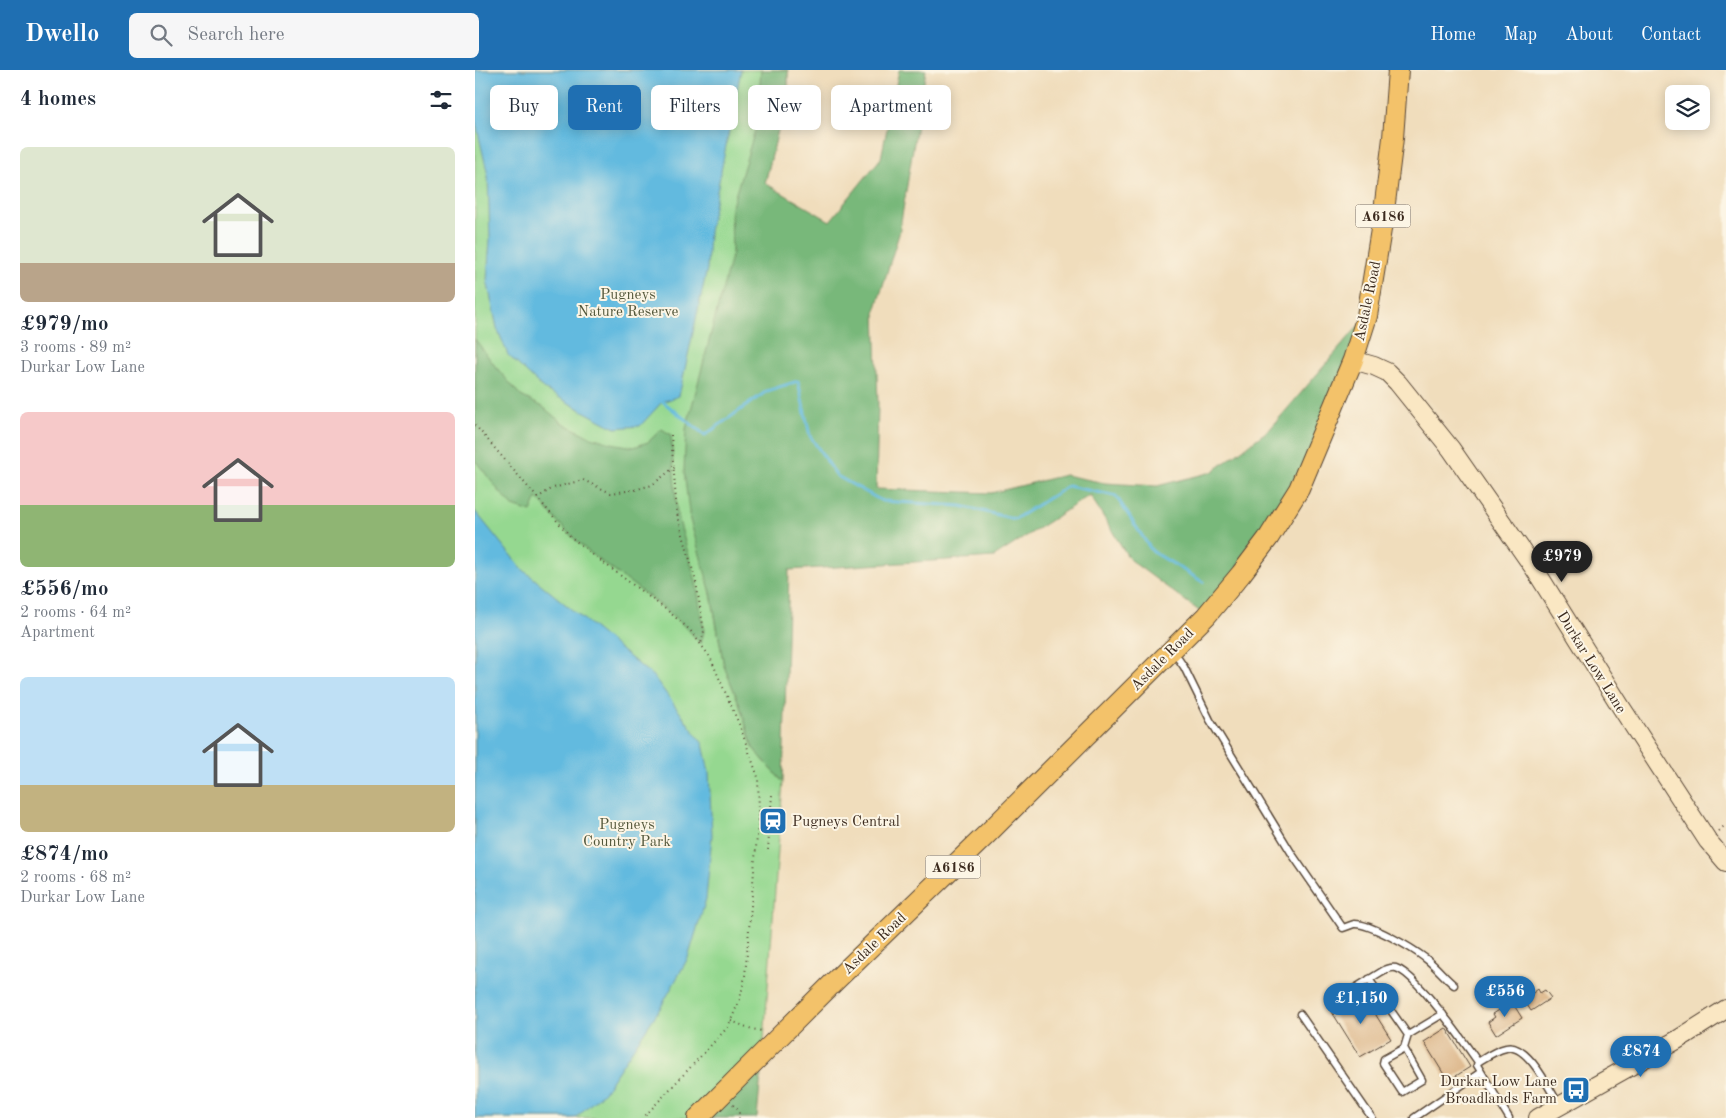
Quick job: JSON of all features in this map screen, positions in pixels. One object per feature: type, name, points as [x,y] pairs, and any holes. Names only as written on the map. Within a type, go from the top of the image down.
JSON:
[{"type":"main road","name":"Asdale Road","points":[[698,1118],[829,986],[986,835],[1206,616],[1269,537],[1294,497],[1313,456],[1353,360],[1367,316],[1384,211],[1393,138],[1398,70]]},
{"type":"street","name":"Durkar Low Lane","points":[[1353,360],[1387,372],[1451,449],[1534,568],[1708,841],[1726,862]]},
{"type":"street","points":[[1538,1118],[1677,1040],[1726,1009]]},
{"type":"lane","points":[[1172,649],[1184,667],[1210,720],[1292,854],[1343,928],[1355,924],[1375,930],[1427,959],[1454,985]]},
{"type":"lane","points":[[1334,1001],[1388,968],[1396,968],[1406,974],[1443,1014],[1478,1062],[1477,1065],[1509,1118]]},
{"type":"lane","points":[[1369,979],[1409,1035]]},
{"type":"lane","points":[[1300,1014],[1372,1118]]},
{"type":"lane","points":[[1404,1048],[1422,1080],[1401,1092],[1383,1063],[1384,1059],[1404,1048],[1409,1035],[1443,1014]]},
{"type":"lane","points":[[1478,1062],[1506,1048],[1514,1048],[1529,1059],[1541,1075],[1559,1106]]},
{"type":"lane","points":[[1414,1118],[1481,1072]]},
{"type":"path","points":[[475,425],[570,536],[690,630],[710,656],[724,687],[758,777],[758,820],[745,976],[740,999],[731,1021],[643,1118]]},
{"type":"path","points":[[671,434],[675,466],[677,513],[695,582],[704,631],[701,644]]},
{"type":"path","points":[[537,498],[553,488],[583,480],[611,493],[634,490],[652,485],[675,466]]},
{"type":"path","points":[[768,850],[772,795]]},
{"type":"path","points":[[758,820],[770,821]]},
{"type":"path","points":[[731,1021],[751,1029],[765,1031]]},
{"type":"green space","name":"Pugneys Country Park","points":[[475,70],[788,70],[788,85],[748,85],[748,130],[778,130],[765,183],[710,588],[724,666],[739,703],[753,748],[783,782],[763,1053],[698,1118],[475,1118]]},
{"type":"green space","points":[[761,70],[788,70],[788,85],[760,85]]},
{"type":"green space","points":[[899,70],[926,70],[924,85],[896,85]]},
{"type":"green space","points":[[755,130],[778,130],[765,183],[830,221],[881,158],[887,130],[916,130],[899,234],[875,311],[878,404],[876,489],[991,493],[1065,475],[1105,483],[1157,486],[1212,472],[1270,429],[1367,316],[1321,439],[1206,616],[1130,560],[1090,495],[994,557],[789,570],[783,782],[753,748],[739,703],[724,666],[711,593],[690,520],[684,471],[686,429],[732,253],[731,209]]},
{"type":"green space","points":[[475,339],[521,396],[543,407],[561,422],[588,436],[634,447],[648,442],[662,429],[671,435],[677,513],[696,582],[704,631],[701,644],[689,630],[661,606],[581,545],[561,526],[537,498],[531,512],[513,506],[475,460]]},
{"type":"green space","points":[[763,1053],[757,1118],[698,1118]]},
{"type":"water","points":[[475,70],[741,70],[738,85],[651,85],[651,130],[729,130],[709,232],[707,269],[679,396],[662,402],[640,426],[615,428],[583,411],[544,389],[508,355],[497,328],[487,280],[490,240],[488,176],[475,119]]},
{"type":"water","points":[[475,511],[521,568],[654,677],[703,744],[709,772],[712,835],[706,899],[688,958],[661,1007],[604,1092],[575,1118],[475,1118]]},
{"type":"building","points":[[1538,989],[1540,993],[1545,990],[1551,998],[1531,1011],[1524,1000]]},
{"type":"building","points":[[1362,993],[1391,1039],[1360,1057],[1332,1012]]},
{"type":"building","points":[[1512,1002],[1522,1018],[1496,1035],[1488,1022],[1495,1017],[1493,1014]]},
{"type":"building","points":[[1446,1028],[1470,1067],[1448,1081],[1424,1042]]},
{"type":"waterway","points":[[662,401],[705,435],[767,391],[798,381],[810,436],[837,476],[882,501],[961,506],[1015,519],[1068,486],[1116,496],[1152,551],[1203,582]]},
{"type":"place","name":"Pugneys Central","points":[[773,821]]},
{"type":"place","name":"Durkar Low Lane Broadlands Farm","points":[[1576,1090]]},
{"type":"park label","name":"Pugneys Nature Reserve","points":[[628,302]]}]
